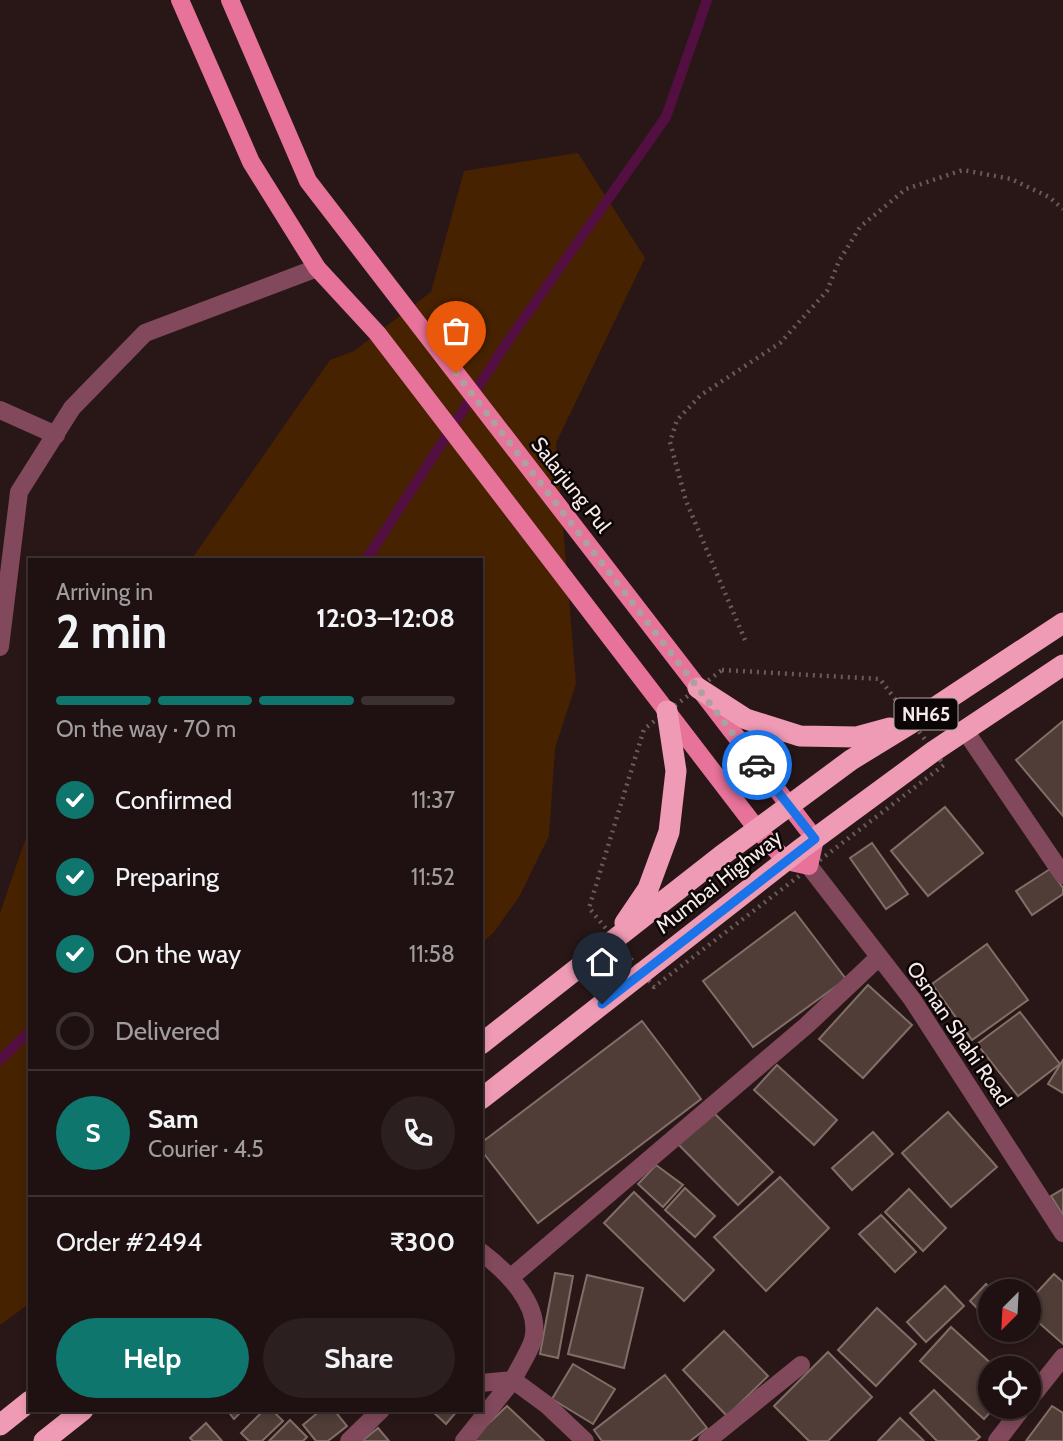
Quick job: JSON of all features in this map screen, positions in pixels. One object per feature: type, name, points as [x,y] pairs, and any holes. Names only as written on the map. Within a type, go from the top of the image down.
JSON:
[{"type":"highway","name":"Mumbai Highway","points":[[483,1042],[757,829],[851,760],[1063,623]]},
{"type":"highway","name":"Mumbai Highway","points":[[483,1096],[815,839],[934,751],[1063,665]]},
{"type":"highway","points":[[698,688],[746,719],[800,736],[857,737],[912,723]]},
{"type":"highway","points":[[614,939],[648,889],[669,832],[676,771],[667,712]]},
{"type":"highway","points":[[0,1424],[28,1403]]},
{"type":"highway","points":[[44,1441],[80,1412]]},
{"type":"main road","points":[[180,0],[251,162],[317,268],[377,333],[757,829],[786,861],[809,866],[815,839]]},
{"type":"main road","name":"Salarjung Pul","points":[[230,0],[308,181],[815,839]]},
{"type":"street","points":[[0,648],[19,492],[72,408],[145,333],[317,268]]},
{"type":"street","points":[[0,410],[56,435]]},
{"type":"street","points":[[966,732],[1063,874]]},
{"type":"street","name":"Osman Shahi Road","points":[[809,866],[912,999],[1063,1233]]},
{"type":"street","points":[[510,1278],[807,1026],[879,957]]},
{"type":"street","points":[[464,1441],[513,1380],[533,1339],[533,1315],[510,1278],[483,1254]]},
{"type":"street","points":[[1041,1385],[1063,1357]]},
{"type":"street","points":[[707,1441],[801,1365]]},
{"type":"street","points":[[483,1383],[513,1380],[547,1405],[585,1441]]},
{"type":"street","points":[[349,1441],[379,1412]]},
{"type":"street","points":[[997,1441],[1014,1419]]},
{"type":"path","points":[[745,640],[686,502],[670,442],[677,420],[701,395],[780,343],[827,291],[839,261],[860,227],[906,189],[963,170],[1011,179],[1049,197],[1063,209]]},
{"type":"shaded area","points":[[578,153],[645,258],[556,443],[576,684],[555,748],[549,836],[519,897],[494,932],[483,942],[483,558],[192,558],[330,360],[354,351],[431,292],[464,171]]},
{"type":"shaded area","points":[[28,832],[28,1304],[0,1325],[0,913]]},
{"type":"building","points":[[1063,721],[1063,816],[1016,760]]},
{"type":"building","points":[[945,807],[983,853],[928,896],[891,851]]},
{"type":"building","points":[[872,843],[908,894],[886,909],[850,858]]},
{"type":"building","points":[[1050,869],[1063,888],[1063,894],[1032,915],[1016,891]]},
{"type":"building","points":[[795,912],[846,979],[753,1047],[703,981]]},
{"type":"building","points":[[987,944],[1028,1000],[972,1040],[932,984]]},
{"type":"building","points":[[868,985],[912,1025],[863,1078],[819,1039]]},
{"type":"building","points":[[1020,1012],[1060,1064],[1018,1096],[977,1044]]},
{"type":"building","points":[[642,1021],[701,1099],[538,1223],[483,1153],[483,1141]]},
{"type":"building","points":[[1063,1060],[1063,1093],[1048,1084]]},
{"type":"building","points":[[777,1065],[837,1120],[814,1145],[754,1090]]},
{"type":"building","points":[[713,1112],[773,1172],[738,1205],[677,1143]]},
{"type":"building","points":[[948,1112],[997,1167],[951,1207],[902,1153]]},
{"type":"building","points":[[873,1132],[893,1154],[852,1190],[832,1168]]},
{"type":"building","points":[[656,1165],[683,1185],[663,1207],[638,1184]]},
{"type":"building","points":[[780,1177],[829,1228],[766,1291],[714,1237]]},
{"type":"building","points":[[685,1188],[715,1216],[695,1237],[665,1210]]},
{"type":"building","points":[[909,1189],[946,1228],[923,1251],[885,1212]]},
{"type":"building","points":[[1063,1189],[1063,1215],[1051,1196]]},
{"type":"building","points":[[634,1192],[714,1270],[684,1301],[604,1223]]},
{"type":"building","points":[[881,1215],[916,1252],[895,1272],[859,1234]]},
{"type":"building","points":[[555,1273],[573,1276],[558,1358],[540,1354]]},
{"type":"building","points":[[1054,1274],[1063,1282],[1063,1344],[1041,1325],[1041,1288]]},
{"type":"building","points":[[587,1275],[643,1288],[624,1368],[568,1354]]},
{"type":"building","points":[[945,1286],[964,1306],[926,1342],[907,1322]]},
{"type":"building","points":[[978,1292],[978,1309],[970,1301]]},
{"type":"building","points":[[877,1308],[916,1344],[876,1386],[838,1350]]},
{"type":"building","points":[[951,1327],[983,1356],[978,1356],[978,1414],[920,1361]]},
{"type":"building","points":[[724,1331],[768,1376],[727,1416],[683,1370]]},
{"type":"building","points":[[828,1352],[872,1397],[828,1441],[809,1441],[774,1406]]},
{"type":"building","points":[[573,1364],[615,1389],[593,1424],[552,1399]]},
{"type":"building","points":[[665,1375],[707,1428],[690,1441],[602,1441],[594,1430]]},
{"type":"building","points":[[934,1390],[980,1437],[975,1441],[937,1441],[910,1413]]},
{"type":"building","points":[[507,1406],[544,1441],[470,1441]]},
{"type":"building","points":[[1052,1406],[1063,1413],[1063,1441],[1026,1441]]},
{"type":"building","points":[[229,1412],[241,1412],[234,1419]]},
{"type":"building","points":[[262,1412],[274,1412],[283,1421],[262,1441],[249,1441],[241,1433]]},
{"type":"building","points":[[319,1412],[336,1412],[347,1426],[328,1441],[316,1441],[303,1425]]},
{"type":"building","points":[[433,1412],[456,1412],[446,1424]]},
{"type":"building","points":[[900,1418],[924,1441],[878,1441]]},
{"type":"building","points":[[290,1420],[307,1437],[303,1441],[269,1441]]},
{"type":"building","points":[[206,1423],[222,1441],[193,1441],[190,1438]]},
{"type":"building","points":[[378,1428],[389,1441],[362,1441]]},
{"type":"waterway","points":[[367,558],[506,344],[666,117],[707,0]]},
{"type":"waterway","points":[[0,1060],[28,1033]]},
{"type":"way so far","points":[[456,373],[757,765]]},
{"type":"route","points":[[602,1004],[815,839],[757,765]]}]
